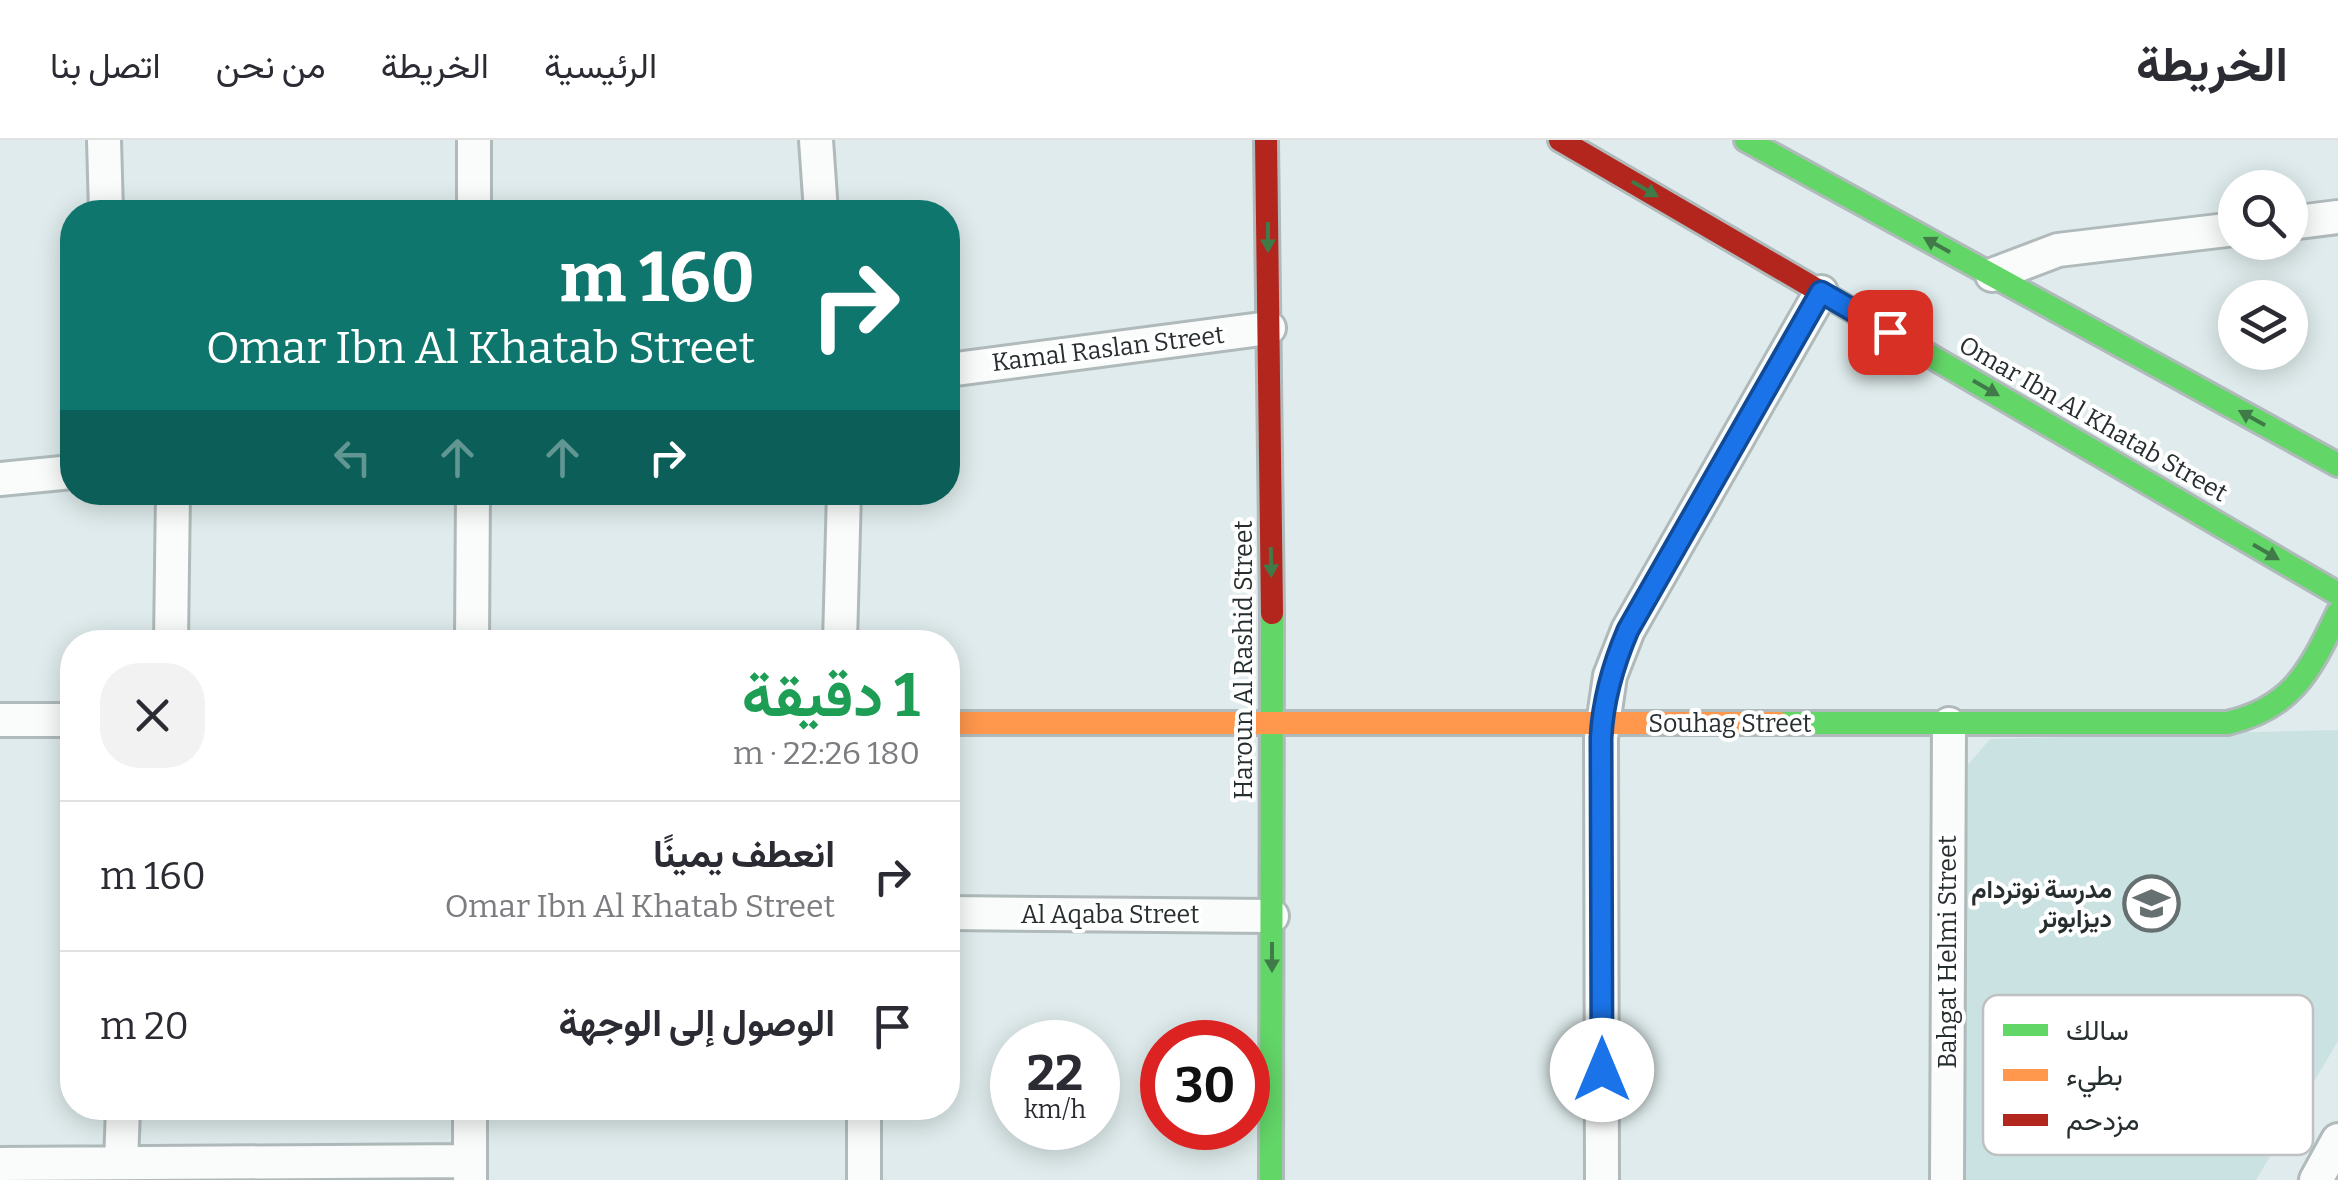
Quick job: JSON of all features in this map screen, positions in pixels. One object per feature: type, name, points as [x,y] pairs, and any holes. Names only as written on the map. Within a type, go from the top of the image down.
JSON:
[{"type":"street","points":[[104,140],[106,200]]},
{"type":"street","points":[[474,140],[474,200]]},
{"type":"street","points":[[816,140],[820,200]]},
{"type":"street","name":"Haroun Al Rashid Street","points":[[1266,140],[1273,724],[1272,1180]]},
{"type":"street","name":"Omar Ibn Al Khatab Street","points":[[1560,140],[2338,594]]},
{"type":"street","points":[[1746,140],[2338,464]]},
{"type":"street","points":[[2308,220],[2338,217]]},
{"type":"street","points":[[1992,275],[2058,250],[2218,231]]},
{"type":"street","points":[[1602,1180],[1602,724],[1610,676],[1628,630],[1821,292]]},
{"type":"street","name":"Kamal Raslan Street","points":[[960,368],[1269,328]]},
{"type":"street","points":[[0,479],[60,473]]},
{"type":"street","points":[[171,630],[173,505]]},
{"type":"street","points":[[472,630],[473,505]]},
{"type":"street","points":[[840,630],[844,505]]},
{"type":"street","name":"Souhag Street","points":[[960,723],[2243,721],[2273,708],[2298,686],[2338,613]]},
{"type":"street","points":[[0,720],[60,720]]},
{"type":"street","name":"Bahgat Helmi Street","points":[[1948,724],[1948,1180]]},
{"type":"street","name":"Al Aqaba Street","points":[[960,913],[1272,916]]},
{"type":"street","points":[[121,1163],[123,1120]]},
{"type":"street","points":[[0,1164],[470,1170],[470,1120]]},
{"type":"street","points":[[864,1120],[864,1180]]},
{"type":"street","points":[[2316,1180],[2338,1140]]},
{"type":"shaded area","name":"مدرسة نوتردام ديزابوتر","points":[[2338,730],[2338,1041],[2313,1083],[2313,995],[1983,995],[1983,1155],[2271,1155],[2256,1180],[1960,1180],[1966,767],[1990,739]]},
{"type":"traffic: fast","points":[[1746,140],[2338,465]]},
{"type":"traffic: fast","points":[[1910,344],[2338,594]]},
{"type":"traffic: fast","points":[[1271,1180],[1272,613]]},
{"type":"traffic: fast","points":[[1779,723],[2227,723],[2268,708],[2284,697],[2308,669],[2338,613]]},
{"type":"traffic: slow","points":[[960,723],[1779,723]]},
{"type":"traffic: jam","points":[[1266,140],[1272,613]]},
{"type":"traffic: jam","points":[[1560,140],[1910,344]]},
{"type":"place","name":"مدرسة نوتردام ديزابوتر","points":[[2151,904]]},
{"type":"route","points":[[1602,1070],[1601,738],[1606,692],[1616,660],[1628,630],[1821,292],[1890,332]]}]
